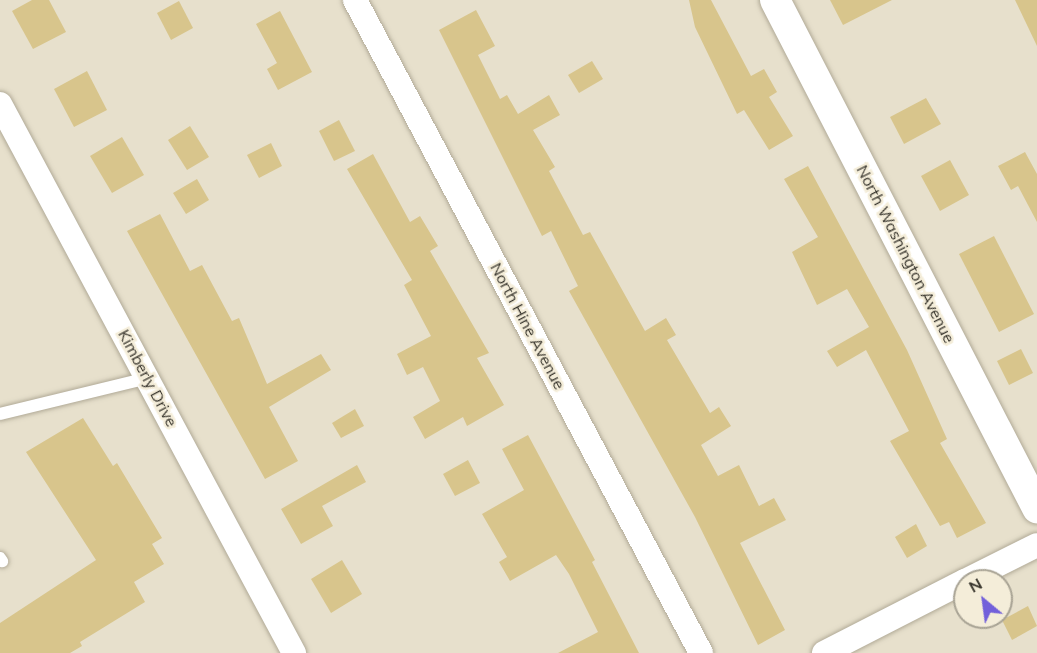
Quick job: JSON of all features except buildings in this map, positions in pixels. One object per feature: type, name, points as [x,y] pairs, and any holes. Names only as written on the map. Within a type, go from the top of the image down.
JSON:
[{"type":"street","name":"North Hine Avenue","points":[[355,0],[701,653]]},
{"type":"street","name":"North Washington Avenue","points":[[775,0],[1037,508]]},
{"type":"street","name":"Kimberly Drive","points":[[0,104],[294,653]]},
{"type":"street","points":[[988,569],[1037,544]]},
{"type":"street","points":[[824,653],[953,587]]},
{"type":"lane","points":[[0,414],[148,378]]}]
